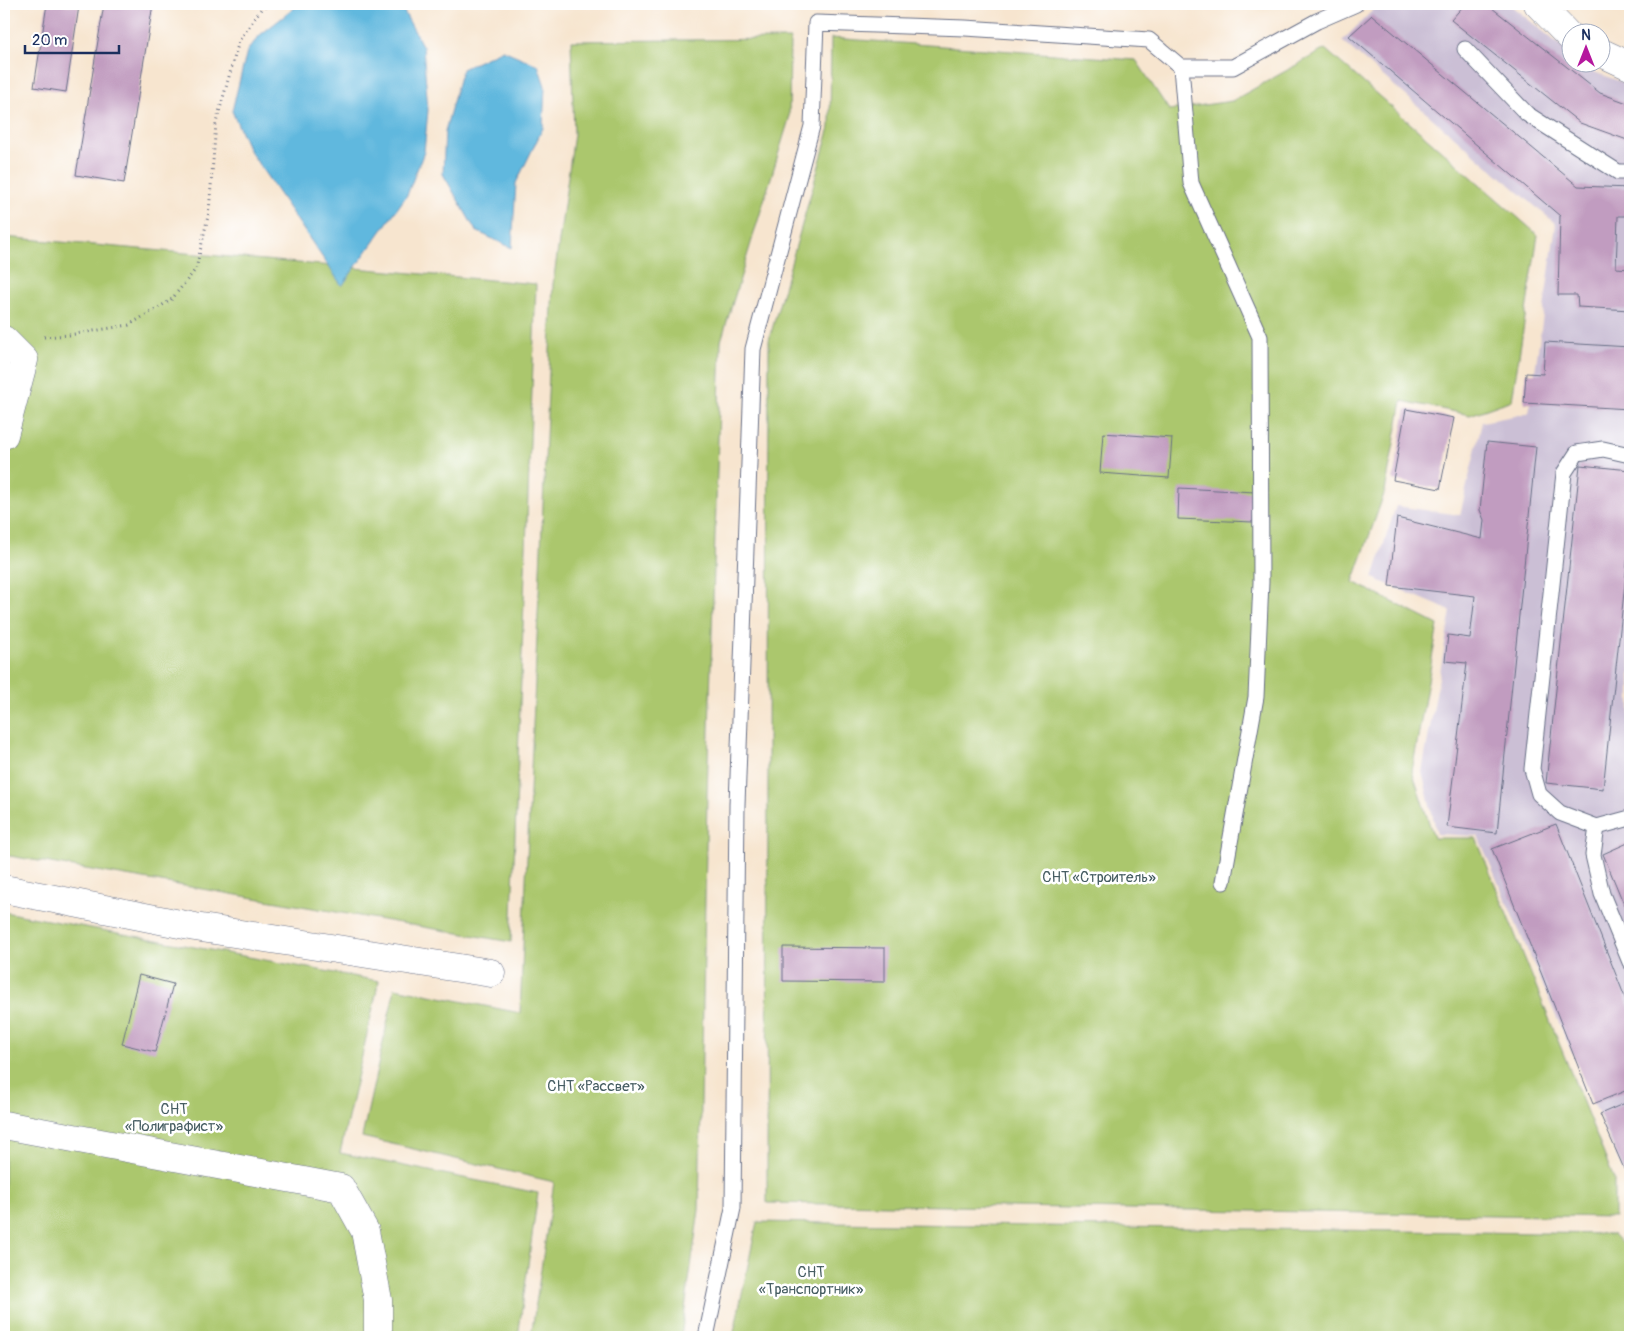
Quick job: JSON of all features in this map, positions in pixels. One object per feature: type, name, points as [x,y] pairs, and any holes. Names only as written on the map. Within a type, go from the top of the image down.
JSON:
[{"type":"street","points":[[1538,4],[1562,29]]},
{"type":"street","points":[[1612,58],[1630,66]]},
{"type":"street","points":[[4,340],[24,360],[4,435]]},
{"type":"street","points":[[4,889],[194,927],[491,973]]},
{"type":"street","points":[[4,1125],[341,1188],[365,1230],[378,1300],[378,1337]]},
{"type":"lane","points":[[706,1337],[733,1208],[737,805],[752,349],[812,126],[816,23],[965,28],[1148,40],[1181,67],[1233,67],[1317,21],[1356,4]]},
{"type":"lane","points":[[1465,49],[1527,114],[1618,172],[1630,172]]},
{"type":"lane","points":[[1181,67],[1191,183],[1260,337],[1261,582],[1256,697],[1223,882]]},
{"type":"lane","points":[[1630,455],[1603,449],[1577,452],[1564,473],[1532,770],[1539,794],[1560,813],[1597,827],[1630,818]]},
{"type":"lane","points":[[1597,827],[1593,855],[1602,894],[1630,962]]},
{"type":"path","points":[[41,337],[70,335],[129,325],[171,300],[196,269],[209,212],[216,123],[239,41],[261,9],[271,4]]},
{"type":"shaded area","points":[[1386,4],[1509,4],[1562,47],[1562,72],[1594,72],[1630,85],[1630,1187],[1478,836],[1437,834],[1422,772],[1451,611],[1373,578],[1396,506],[1460,515],[1482,422],[1529,413],[1556,224],[1342,41],[1375,8]]},
{"type":"green space","name":"СНТ «Строитель»","points":[[831,38],[1136,60],[1169,110],[1232,101],[1325,49],[1538,235],[1512,400],[1470,415],[1402,401],[1385,491],[1353,582],[1438,625],[1412,771],[1434,838],[1476,838],[1614,1179],[1614,1217],[767,1203],[769,340],[830,127]]},
{"type":"green space","name":"СНТ «Рассвет»","points":[[790,39],[789,119],[721,341],[707,795],[699,1210],[681,1337],[531,1337],[554,1182],[362,1137],[395,988],[520,1013],[553,284],[574,134],[571,41]]},
{"type":"green space","points":[[4,237],[536,284],[511,942],[4,855]]},
{"type":"green space","name":"СНТ «Полиграфист»","points":[[4,912],[379,981],[340,1153],[538,1193],[518,1337],[4,1337]]},
{"type":"green space","name":"СНТ «Транспортник»","points":[[757,1222],[1613,1234],[1630,1253],[1630,1337],[733,1337]]},
{"type":"water","points":[[303,4],[394,4],[402,8],[423,47],[428,110],[424,152],[407,195],[342,286],[249,150],[232,111],[247,51],[260,35],[297,6]]},
{"type":"water","points":[[503,50],[538,65],[545,86],[543,128],[516,183],[512,248],[476,231],[443,174],[445,131],[462,69]]},
{"type":"building","points":[[47,4],[79,6],[66,92],[34,87]]},
{"type":"building","points":[[104,4],[153,4],[124,183],[76,175]]},
{"type":"building","points":[[1465,4],[1487,4],[1562,63],[1562,72],[1573,72],[1600,93],[1630,104],[1630,141],[1580,123],[1451,20]]},
{"type":"building","points":[[1372,15],[1578,186],[1630,188],[1630,216],[1618,216],[1616,268],[1630,269],[1630,310],[1578,307],[1577,295],[1558,295],[1560,216],[1349,36]]},
{"type":"building","points":[[1545,342],[1630,347],[1630,409],[1524,403],[1526,373],[1543,374]]},
{"type":"building","points":[[1406,409],[1454,418],[1440,489],[1393,480]]},
{"type":"building","points":[[1103,433],[1172,438],[1169,478],[1100,473]]},
{"type":"building","points":[[1487,442],[1536,447],[1497,833],[1447,827],[1467,663],[1445,661],[1448,635],[1470,638],[1475,596],[1389,586],[1397,518],[1482,539],[1484,520],[1480,510]]},
{"type":"building","points":[[1580,465],[1630,470],[1630,536],[1603,789],[1546,783]]},
{"type":"building","points":[[1179,488],[1255,492],[1253,522],[1178,519]]},
{"type":"building","points":[[1556,824],[1630,1010],[1630,1089],[1593,1104],[1492,849]]},
{"type":"building","points":[[1630,842],[1630,919],[1603,854]]},
{"type":"building","points":[[783,947],[885,948],[885,982],[783,981]]},
{"type":"building","points":[[139,975],[173,984],[155,1052],[122,1044]]},
{"type":"building","points":[[1630,1101],[1630,1180],[1629,1180],[1600,1114]]}]
